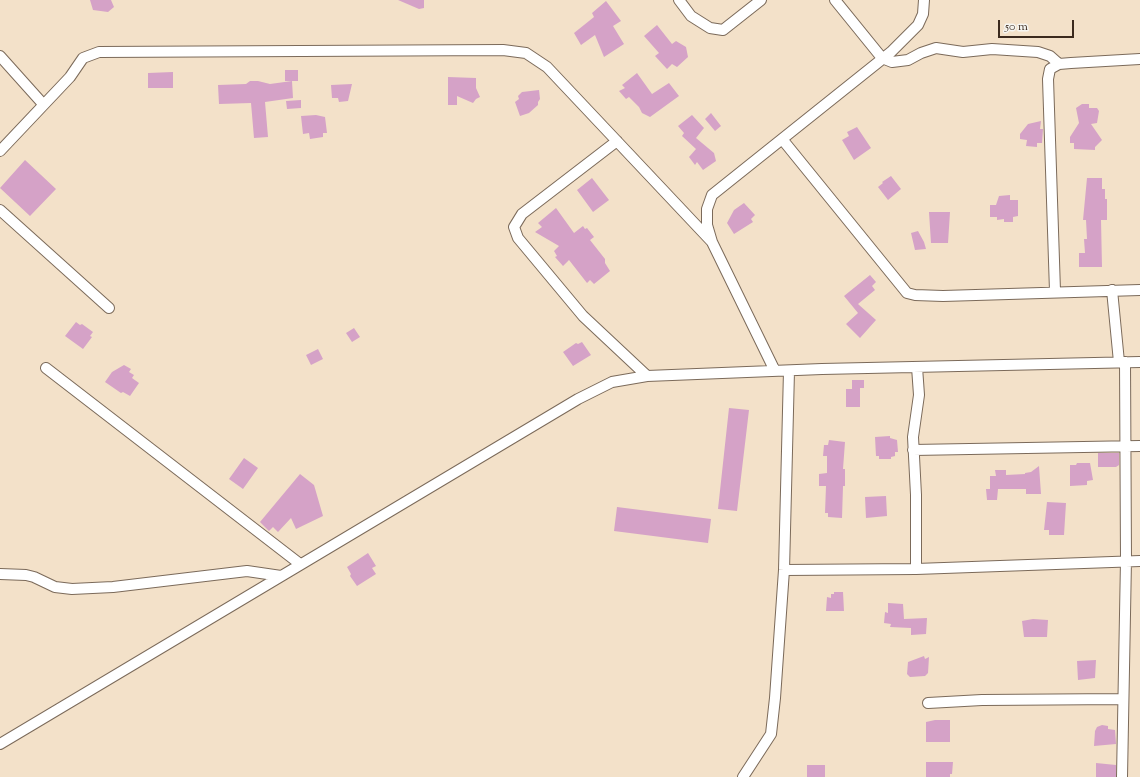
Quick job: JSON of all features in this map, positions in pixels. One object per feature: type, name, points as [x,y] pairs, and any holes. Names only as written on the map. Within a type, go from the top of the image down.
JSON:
[{"type":"street","points":[[679,0],[691,16],[710,28],[723,30],[761,0]]},
{"type":"street","points":[[835,0],[882,58],[892,62],[908,60],[921,53],[936,48],[962,52],[992,49],[1038,52],[1050,56],[1059,64]]},
{"type":"street","points":[[775,371],[712,242],[707,225],[707,209],[712,195],[891,52],[918,25],[923,14],[924,0]]},
{"type":"street","points":[[0,151],[70,77],[83,58],[100,52],[503,50],[526,53],[547,67],[712,242]]},
{"type":"street","points":[[0,56],[43,104]]},
{"type":"street","points":[[1055,291],[1048,79],[1050,69],[1059,64],[1140,59]]},
{"type":"street","points":[[782,139],[907,293],[915,295],[943,296],[1055,291],[1140,290]]},
{"type":"street","points":[[617,141],[522,214],[514,227],[518,238],[583,316],[647,376]]},
{"type":"street","points":[[0,210],[109,308]]},
{"type":"street","points":[[1112,290],[1122,362],[1124,446],[1126,560],[1122,777]]},
{"type":"street","points":[[0,744],[300,564],[578,400],[612,382],[647,376],[775,371],[1140,362]]},
{"type":"street","points":[[916,569],[916,495],[913,437],[919,395],[917,367]]},
{"type":"street","points":[[46,368],[300,564]]},
{"type":"street","points":[[743,777],[771,734],[784,570],[789,371]]},
{"type":"street","points":[[913,450],[1140,446]]},
{"type":"street","points":[[784,570],[916,569],[1126,560],[1140,561]]},
{"type":"street","points":[[0,574],[26,575],[54,587],[72,589],[113,587],[247,571],[281,576]]},
{"type":"street","points":[[928,703],[982,700],[1123,699]]},
{"type":"building","points":[[90,0],[111,0],[114,7],[108,12],[93,10]]},
{"type":"building","points":[[398,0],[424,0],[424,8],[419,9]]},
{"type":"building","points":[[606,1],[621,21],[613,26],[624,44],[604,57],[595,35],[581,45],[574,33],[594,17],[592,13]]},
{"type":"building","points":[[657,25],[672,44],[676,41],[686,47],[688,57],[677,67],[672,64],[667,69],[655,56],[659,53],[644,36]]},
{"type":"building","points":[[285,70],[298,70],[298,81],[285,81]]},
{"type":"building","points":[[173,72],[173,88],[148,88],[148,73]]},
{"type":"building","points":[[637,73],[652,94],[669,83],[679,96],[650,117],[642,113],[639,107],[629,97],[626,99],[619,91],[625,88],[622,85]]},
{"type":"building","points":[[448,77],[476,78],[476,88],[480,97],[473,103],[457,96],[457,105],[448,105]]},
{"type":"building","points":[[250,81],[270,84],[292,81],[293,98],[265,102],[268,137],[254,138],[251,103],[219,104],[218,85],[246,84]]},
{"type":"building","points":[[352,84],[348,101],[339,102],[338,98],[332,98],[331,85]]},
{"type":"building","points":[[539,90],[540,99],[538,105],[529,113],[520,116],[515,102],[519,99],[518,96],[522,92]]},
{"type":"building","points":[[301,100],[301,108],[287,109],[286,101]]},
{"type":"building","points":[[1082,104],[1089,104],[1089,108],[1097,108],[1099,111],[1097,123],[1091,124],[1102,140],[1095,147],[1095,150],[1074,149],[1074,143],[1070,143],[1070,137],[1079,123],[1076,108]]},
{"type":"building","points":[[711,113],[721,126],[715,131],[705,119]]},
{"type":"building","points":[[316,115],[325,117],[327,133],[323,133],[323,137],[310,139],[309,133],[303,134],[301,116]]},
{"type":"building","points":[[692,115],[704,128],[696,138],[714,153],[716,161],[703,170],[697,162],[695,165],[689,157],[696,149],[682,136],[684,133],[678,126]]},
{"type":"building","points":[[1041,121],[1040,129],[1043,129],[1042,143],[1037,143],[1037,147],[1026,146],[1027,140],[1020,139],[1020,134],[1028,124]]},
{"type":"building","points":[[857,127],[871,148],[854,160],[842,140],[849,136],[847,132]]},
{"type":"building","points":[[25,160],[56,189],[30,216],[0,188]]},
{"type":"building","points":[[891,176],[901,189],[888,200],[878,187],[883,183],[882,182]]},
{"type":"building","points":[[592,178],[609,200],[593,212],[577,190]]},
{"type":"building","points":[[1087,178],[1102,178],[1102,189],[1105,189],[1105,199],[1107,199],[1107,220],[1101,220],[1102,267],[1079,267],[1079,253],[1085,253],[1084,239],[1087,239],[1086,220],[1083,220]]},
{"type":"building","points":[[1010,195],[1010,200],[1018,200],[1018,216],[1013,217],[1013,222],[1004,222],[1004,219],[997,220],[997,217],[990,217],[990,205],[996,205],[999,196]]},
{"type":"building","points":[[744,203],[755,215],[751,219],[753,222],[734,234],[727,223],[734,210]]},
{"type":"building","points":[[556,208],[574,233],[583,226],[585,229],[587,228],[594,237],[590,240],[605,259],[605,263],[610,271],[594,284],[590,280],[587,283],[569,260],[563,266],[555,257],[557,256],[554,251],[559,246],[535,232],[542,227],[538,223]]},
{"type":"building","points":[[929,212],[950,212],[948,243],[931,243]]},
{"type":"building","points":[[918,231],[926,249],[915,250],[911,233]]},
{"type":"building","points":[[870,275],[876,282],[872,286],[875,290],[858,304],[876,320],[860,338],[846,324],[858,313],[844,296]]},
{"type":"building","points":[[76,322],[80,325],[82,324],[93,332],[90,336],[92,337],[83,349],[65,336]]},
{"type":"building","points":[[354,328],[360,337],[352,342],[346,333]]},
{"type":"building","points":[[582,342],[591,355],[573,366],[563,352],[576,343],[578,344]]},
{"type":"building","points":[[318,349],[323,359],[311,365],[306,355]]},
{"type":"building","points":[[124,365],[131,369],[129,372],[134,375],[132,378],[139,383],[130,396],[123,392],[121,393],[105,382],[112,372]]},
{"type":"building","points":[[852,380],[864,380],[864,388],[860,388],[860,407],[846,407],[846,389],[852,389]]},
{"type":"building","points":[[729,408],[749,410],[737,511],[718,509]]},
{"type":"building","points":[[890,436],[890,438],[897,440],[898,452],[895,452],[895,456],[891,457],[891,459],[879,459],[879,456],[876,456],[875,437]]},
{"type":"building","points":[[829,440],[845,442],[843,469],[845,469],[845,486],[843,486],[842,518],[828,517],[828,513],[825,513],[826,486],[819,486],[819,474],[827,473],[827,456],[823,456],[824,445],[828,445]]},
{"type":"building","points":[[1098,453],[1119,453],[1119,465],[1116,467],[1098,467]]},
{"type":"building","points":[[244,458],[258,468],[243,489],[229,479]]},
{"type":"building","points":[[1077,463],[1090,463],[1093,480],[1087,481],[1087,485],[1070,486],[1070,465],[1076,465]]},
{"type":"building","points":[[1039,466],[1041,494],[1026,494],[1026,489],[998,489],[997,500],[987,500],[986,489],[990,489],[990,476],[996,476],[995,470],[1006,470],[1006,475],[1025,474],[1031,472]]},
{"type":"building","points":[[300,474],[314,485],[323,516],[296,529],[291,518],[278,532],[273,527],[269,531],[260,522]]},
{"type":"building","points":[[886,496],[887,516],[866,518],[865,497]]},
{"type":"building","points":[[1047,502],[1066,503],[1064,535],[1049,535],[1049,530],[1044,530]]},
{"type":"building","points":[[617,507],[711,519],[708,543],[614,531]]},
{"type":"building","points":[[368,553],[376,566],[372,568],[376,574],[357,586],[350,576],[351,574],[347,567]]},
{"type":"building","points":[[834,592],[843,592],[844,611],[826,611],[827,597],[831,598],[831,594],[834,594]]},
{"type":"building","points":[[888,603],[903,604],[904,619],[927,618],[926,634],[911,635],[911,628],[890,627],[891,624],[884,623],[885,612],[888,613]]},
{"type":"building","points":[[1033,619],[1048,620],[1047,637],[1024,637],[1022,621]]},
{"type":"building","points":[[924,656],[925,659],[929,657],[928,673],[925,676],[910,677],[907,674],[908,662]]},
{"type":"building","points":[[1096,660],[1095,678],[1078,680],[1077,661]]},
{"type":"building","points":[[935,720],[950,720],[950,742],[926,742],[926,722]]},
{"type":"building","points":[[1102,725],[1108,726],[1108,729],[1115,730],[1116,744],[1094,746],[1095,731],[1097,727]]},
{"type":"building","points":[[926,762],[953,762],[952,774],[950,774],[950,777],[926,777]]},
{"type":"building","points":[[1096,763],[1116,765],[1116,777],[1096,777]]},
{"type":"building","points":[[807,765],[825,765],[825,777],[807,777]]}]
